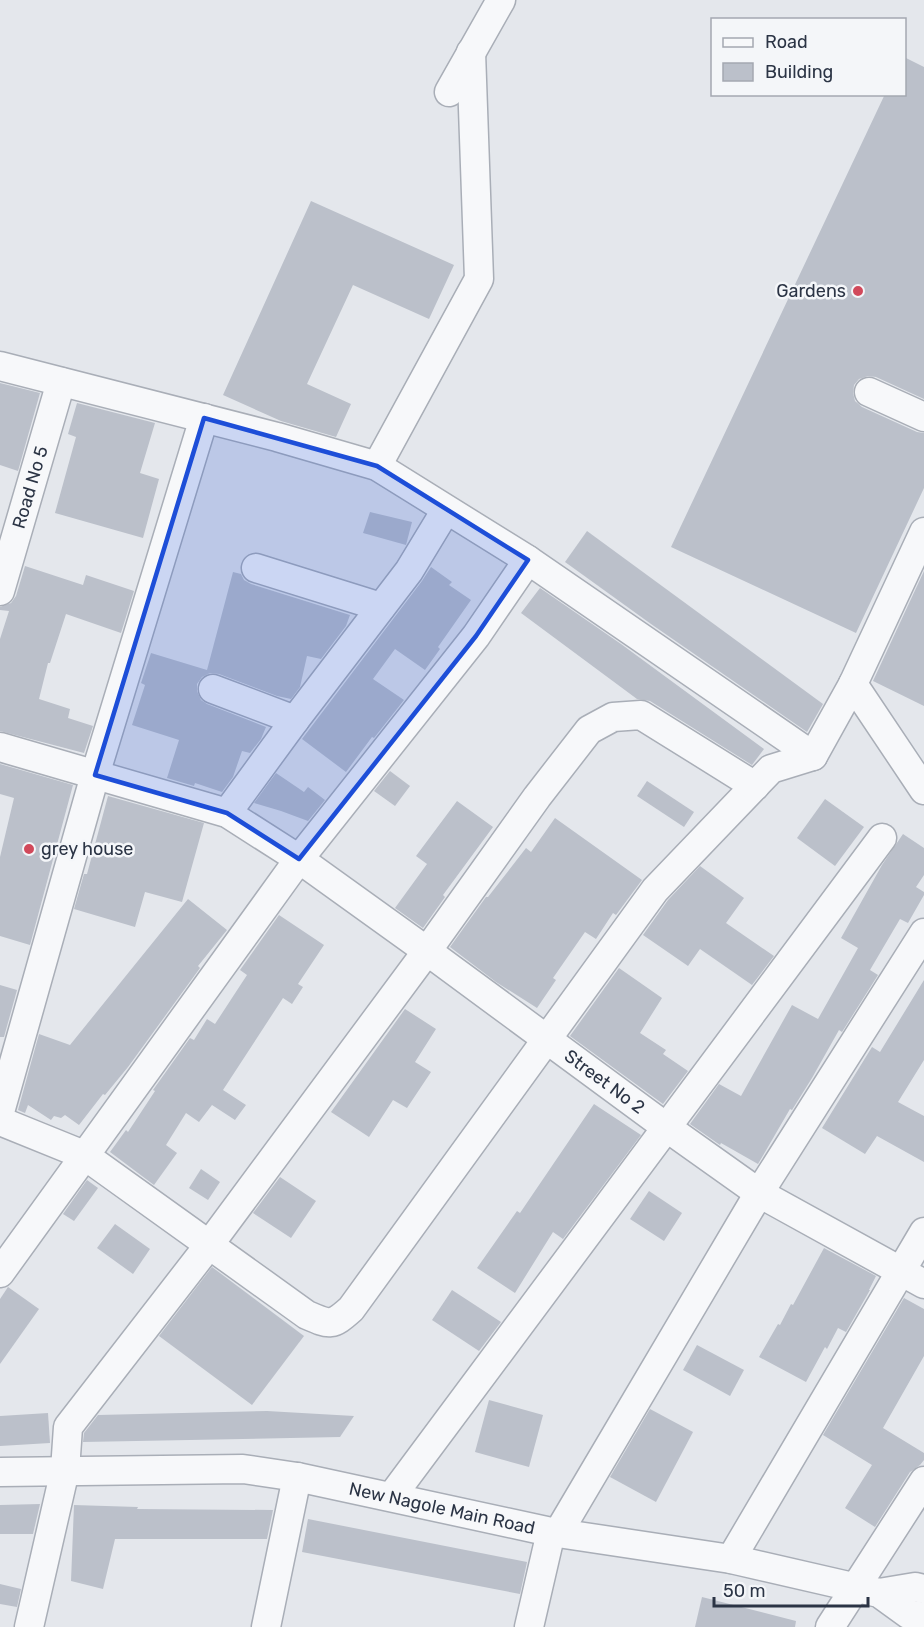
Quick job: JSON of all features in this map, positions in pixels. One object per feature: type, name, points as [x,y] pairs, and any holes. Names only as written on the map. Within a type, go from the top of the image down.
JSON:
[{"type":"street","points":[[448,92],[501,0]]},
{"type":"street","points":[[376,466],[479,279],[471,52]]},
{"type":"street","points":[[0,366],[277,437],[376,466],[528,561],[813,756]]},
{"type":"street","name":"Road No 5","points":[[0,591],[61,382]]},
{"type":"street","points":[[869,392],[924,417]]},
{"type":"street","points":[[0,1113],[95,775],[204,418]]},
{"type":"street","points":[[227,813],[409,571],[446,510]]},
{"type":"street","points":[[0,1122],[84,1155],[307,1316],[326,1324],[337,1322],[351,1309],[655,890],[771,770],[813,756],[853,684],[924,532]]},
{"type":"street","points":[[0,1273],[299,859],[476,636],[528,561]]},
{"type":"street","points":[[256,568],[381,607]]},
{"type":"street","points":[[853,684],[924,790]]},
{"type":"street","points":[[213,689],[295,720]]},
{"type":"street","points":[[29,1627],[65,1470],[68,1427],[209,1245],[427,951],[537,797],[589,730],[613,717],[641,715],[755,786]]},
{"type":"street","name":"Street No 2","points":[[0,747],[227,813],[299,859],[759,1193],[913,1278]]},
{"type":"street","points":[[392,1496],[882,838]]},
{"type":"street","points":[[529,1627],[555,1532],[759,1193],[924,933]]},
{"type":"street","points":[[731,1559],[913,1278],[924,1232]]},
{"type":"street","name":"New Nagole Main Road","points":[[0,1472],[243,1469],[297,1477],[555,1532],[731,1559],[867,1591],[908,1614],[924,1617]]},
{"type":"street","points":[[267,1627],[297,1477]]},
{"type":"street","points":[[830,1627],[867,1591],[924,1481]]},
{"type":"street","name":"New Nagole Main Road","points":[[867,1591],[915,1587],[924,1589]]},
{"type":"highlighted area","points":[[204,418],[377,466],[528,560],[476,636],[299,859],[227,813],[95,775]]},
{"type":"building","name":"Gardens","points":[[906,58],[924,67],[924,399],[876,377],[868,376],[859,379],[854,385],[853,393],[855,401],[862,407],[924,433],[924,488],[856,633],[671,547],[884,96],[906,96]]},
{"type":"building","points":[[311,201],[454,265],[429,319],[353,285],[307,384],[351,404],[336,437],[281,421],[223,395]]},
{"type":"building","points":[[0,383],[40,393],[18,471],[0,465]]},
{"type":"building","points":[[77,403],[155,423],[140,473],[159,479],[143,538],[55,513],[76,437],[68,434]]},
{"type":"building","points":[[370,512],[412,522],[406,545],[363,533]]},
{"type":"building","points":[[587,531],[823,704],[807,732],[565,562]]},
{"type":"building","points":[[25,566],[83,585],[86,575],[134,591],[121,633],[66,614],[50,663],[48,663],[39,699],[70,709],[68,718],[93,726],[84,753],[0,731],[0,639],[9,611],[0,610],[0,607],[11,603],[16,596]]},
{"type":"building","points":[[431,567],[452,582],[449,585],[471,600],[425,670],[395,649],[373,679],[404,700],[346,772],[302,739]]},
{"type":"building","points":[[924,571],[924,706],[873,681]]},
{"type":"building","points":[[233,572],[241,574],[244,580],[251,584],[350,615],[346,626],[321,659],[307,656],[300,687],[291,699],[219,674],[210,673],[202,677],[197,684],[201,700],[266,727],[261,739],[250,753],[242,751],[233,777],[222,792],[195,783],[194,786],[167,778],[179,740],[132,725],[145,685],[141,683],[151,653],[207,670]]},
{"type":"building","points":[[540,588],[621,644],[764,749],[752,765],[650,701],[637,699],[521,613]]},
{"type":"building","points":[[0,764],[73,785],[30,945],[0,936],[0,857],[14,798],[0,794]]},
{"type":"building","points":[[390,771],[410,786],[395,806],[374,791]]},
{"type":"building","points":[[276,773],[304,792],[308,787],[325,800],[308,821],[254,803]]},
{"type":"building","points":[[647,781],[694,812],[684,827],[637,796]]},
{"type":"building","points":[[108,796],[204,823],[182,902],[145,892],[135,927],[74,909],[84,874],[87,874]]},
{"type":"building","points":[[825,799],[864,827],[835,866],[797,838]]},
{"type":"building","points":[[457,801],[493,827],[443,895],[445,897],[423,928],[395,908],[427,864],[416,856]]},
{"type":"building","points":[[555,818],[642,880],[616,915],[613,913],[596,939],[585,932],[553,978],[556,980],[537,1008],[496,982],[450,947],[486,897],[526,848],[531,852]]},
{"type":"building","points":[[903,834],[924,848],[924,875],[916,887],[924,892],[924,895],[908,923],[900,919],[870,970],[878,975],[842,1032],[839,1030],[758,1164],[721,1143],[720,1145],[690,1124],[719,1084],[741,1096],[792,1005],[818,1019],[858,948],[841,938],[882,865]]},
{"type":"building","points":[[700,866],[744,898],[726,923],[774,956],[752,985],[700,949],[688,966],[643,935],[668,900]]},
{"type":"building","points":[[188,899],[227,930],[198,966],[200,968],[128,1067],[79,1125],[65,1115],[61,1118],[54,1116],[51,1120],[28,1105],[25,1113],[18,1110],[39,1034],[70,1045]]},
{"type":"building","points":[[279,915],[324,945],[298,984],[303,987],[292,1004],[283,998],[223,1090],[246,1105],[235,1120],[212,1105],[199,1122],[186,1113],[166,1145],[177,1153],[154,1185],[110,1152],[126,1130],[128,1132],[155,1091],[153,1090],[190,1038],[194,1040],[207,1019],[215,1024],[247,975],[240,970]]},
{"type":"building","points":[[619,968],[662,998],[640,1033],[666,1050],[663,1054],[688,1071],[663,1104],[570,1036]]},
{"type":"building","points":[[924,980],[924,1060],[898,1102],[924,1116],[924,1162],[877,1136],[865,1154],[822,1128],[872,1047],[880,1052]]},
{"type":"building","points":[[0,985],[17,990],[4,1037],[0,1037]]},
{"type":"building","points":[[405,1009],[436,1029],[415,1062],[431,1072],[407,1108],[393,1100],[369,1137],[331,1112]]},
{"type":"building","points":[[594,1104],[641,1135],[563,1239],[553,1232],[515,1293],[477,1268],[517,1211],[520,1213]]},
{"type":"building","points":[[201,1169],[220,1182],[208,1200],[189,1188]]},
{"type":"building","points":[[280,1177],[316,1201],[291,1238],[253,1213]]},
{"type":"building","points":[[87,1180],[98,1188],[74,1221],[63,1214]]},
{"type":"building","points":[[649,1191],[682,1213],[664,1241],[630,1219]]},
{"type":"building","points":[[115,1224],[150,1249],[133,1274],[97,1248]]},
{"type":"building","points":[[824,1248],[876,1276],[846,1332],[838,1328],[806,1382],[759,1357],[791,1304],[793,1305]]},
{"type":"building","points":[[212,1267],[304,1336],[252,1405],[159,1336]]},
{"type":"building","points":[[8,1287],[39,1309],[0,1364],[0,1299]]},
{"type":"building","points":[[452,1290],[501,1322],[479,1351],[432,1320]]},
{"type":"building","points":[[904,1298],[924,1309],[924,1356],[883,1428],[924,1453],[924,1460],[910,1472],[875,1527],[845,1508],[872,1465],[823,1435]]},
{"type":"building","points":[[697,1345],[744,1370],[730,1396],[683,1370]]},
{"type":"building","points":[[489,1400],[543,1415],[529,1467],[475,1452]]},
{"type":"building","points":[[650,1409],[693,1432],[656,1502],[610,1477]]},
{"type":"building","points":[[267,1411],[354,1416],[340,1437],[83,1442],[84,1433],[98,1415]]},
{"type":"building","points":[[48,1413],[50,1443],[0,1446],[0,1416]]},
{"type":"building","points":[[40,1504],[33,1534],[0,1534],[0,1505]]},
{"type":"building","points":[[74,1505],[138,1507],[137,1509],[273,1510],[267,1539],[115,1539],[103,1589],[71,1581]]},
{"type":"building","points":[[308,1519],[527,1562],[520,1594],[302,1552]]},
{"type":"building","points":[[0,1584],[21,1589],[17,1607],[0,1604]]},
{"type":"building","points":[[702,1597],[796,1621],[795,1627],[695,1627]]},
{"type":"place","name":"Gardens","points":[[858,291]]},
{"type":"place","name":"grey house","points":[[29,849]]}]
